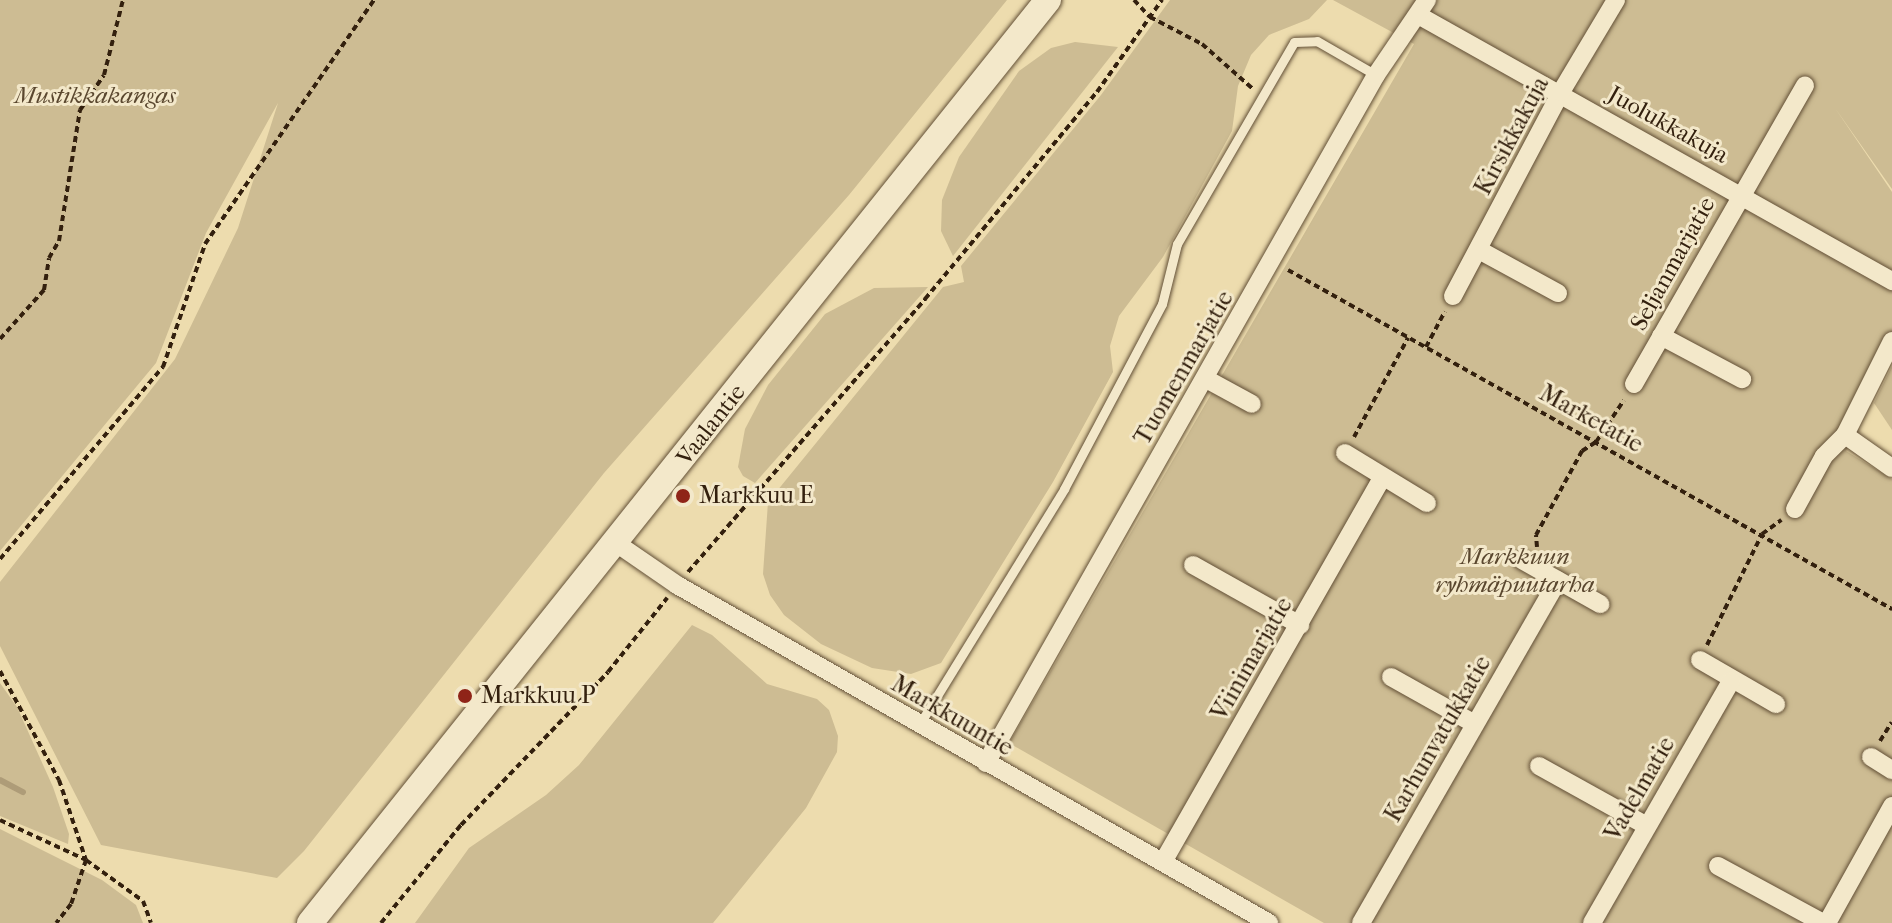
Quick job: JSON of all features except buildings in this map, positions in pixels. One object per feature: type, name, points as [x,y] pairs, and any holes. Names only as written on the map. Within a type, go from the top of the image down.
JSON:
[{"type":"street","name":"Vaalantie","points":[[310,923],[1048,0]]},
{"type":"street","name":"Kirsikkakuja","points":[[1453,296],[1561,92],[1616,0]]},
{"type":"street","name":"Juolukkakuja","points":[[1423,8],[1561,92],[1892,281]]},
{"type":"street","name":"Tuomenmarjatie","points":[[986,763],[1376,75],[1423,8]]},
{"type":"street","name":"Seljanmarjatie","points":[[1634,384],[1740,193],[1805,85]]},
{"type":"street","points":[[1479,250],[1558,293]]},
{"type":"street","points":[[1661,336],[1742,379]]},
{"type":"street","points":[[1795,509],[1824,456],[1845,435],[1892,341]]},
{"type":"street","points":[[1206,379],[1252,404]]},
{"type":"street","points":[[1845,435],[1892,468]]},
{"type":"street","points":[[1345,453],[1427,503]]},
{"type":"street","name":"Viinimarjatie","points":[[1163,862],[1382,478]]},
{"type":"street","name":"Markkuuntie","points":[[616,543],[677,585],[1269,923]]},
{"type":"street","points":[[1522,560],[1600,604]]},
{"type":"street","points":[[1193,565],[1300,625]]},
{"type":"street","name":"Karhunvatukkatie","points":[[1361,923],[1473,723],[1558,581]]},
{"type":"street","points":[[1700,660],[1731,681],[1776,704]]},
{"type":"street","points":[[1391,677],[1473,723]]},
{"type":"street","name":"Vadelmatie","points":[[1592,923],[1645,825],[1731,681]]},
{"type":"street","points":[[1871,757],[1892,770]]},
{"type":"street","points":[[1539,766],[1645,825]]},
{"type":"street","points":[[1718,866],[1825,923],[1892,806]]},
{"type":"lane","points":[[919,725],[1071,475],[1162,304],[1177,244],[1294,42],[1317,41],[1376,75]]},
{"type":"path","points":[[0,339],[44,290],[49,258],[59,241],[80,110],[104,75],[123,0]]},
{"type":"path","points":[[0,559],[163,367],[205,244],[374,0]]},
{"type":"path","points":[[1134,0],[1150,17],[1202,44],[1261,96]]},
{"type":"path","points":[[381,923],[461,825],[608,672],[677,585],[935,287],[1097,92],[1162,0]]},
{"type":"path","name":"Marketatie","points":[[1272,261],[1892,609]]},
{"type":"path","points":[[1426,348],[1453,296]]},
{"type":"path","points":[[1345,453],[1408,338]]},
{"type":"path","points":[[1539,570],[1536,535],[1582,451],[1596,442],[1634,384]]},
{"type":"path","points":[[1700,660],[1762,534]]},
{"type":"path","points":[[0,671],[59,780],[86,860],[71,904],[56,923]]},
{"type":"path","points":[[0,820],[86,860],[143,901],[151,923]]},
{"type":"green space","name":"Mustikkakangas","points":[[0,0],[1007,0],[849,195],[604,473],[304,851],[277,878],[101,845],[0,646],[0,582],[175,359],[238,228],[278,103],[206,233],[156,363],[0,551]]},
{"type":"green space","points":[[1170,0],[1327,0],[1309,19],[1269,35],[1251,55],[1238,86],[1232,131],[1163,257],[1119,316],[1110,346],[1113,372],[1053,482],[941,663],[911,674],[872,668],[821,644],[784,615],[770,595],[763,574],[768,502],[943,287],[964,282],[961,266],[1101,95]]},
{"type":"green space","name":"Markkuun ryhmäpuutarha","points":[[1333,0],[1892,0],[1892,189],[1835,108],[1892,192],[1892,361],[1846,451],[1892,479],[1892,923],[1324,923],[1009,743],[1414,44]]},
{"type":"green space","points":[[1075,42],[1118,47],[953,256],[941,231],[942,200],[959,157],[1019,71],[1051,48]]},
{"type":"green space","points":[[928,287],[755,483],[743,476],[738,467],[745,429],[768,385],[825,314],[874,288]]},
{"type":"green space","points":[[1892,366],[1892,430],[1874,403]]},
{"type":"green space","points":[[692,625],[712,635],[767,684],[817,699],[829,710],[838,736],[837,752],[806,808],[713,923],[415,923],[469,848],[546,795],[579,765]]},
{"type":"green space","points":[[0,683],[17,707],[53,787],[69,834],[68,844],[0,816]]},
{"type":"green space","points":[[0,829],[102,880],[136,905],[143,923],[0,923]]},
{"type":"waterway","points":[[0,780],[23,792]]},
{"type":"place","name":"Markkuu E","points":[[683,496]]},
{"type":"place","name":"Markkuu P","points":[[465,696]]}]
